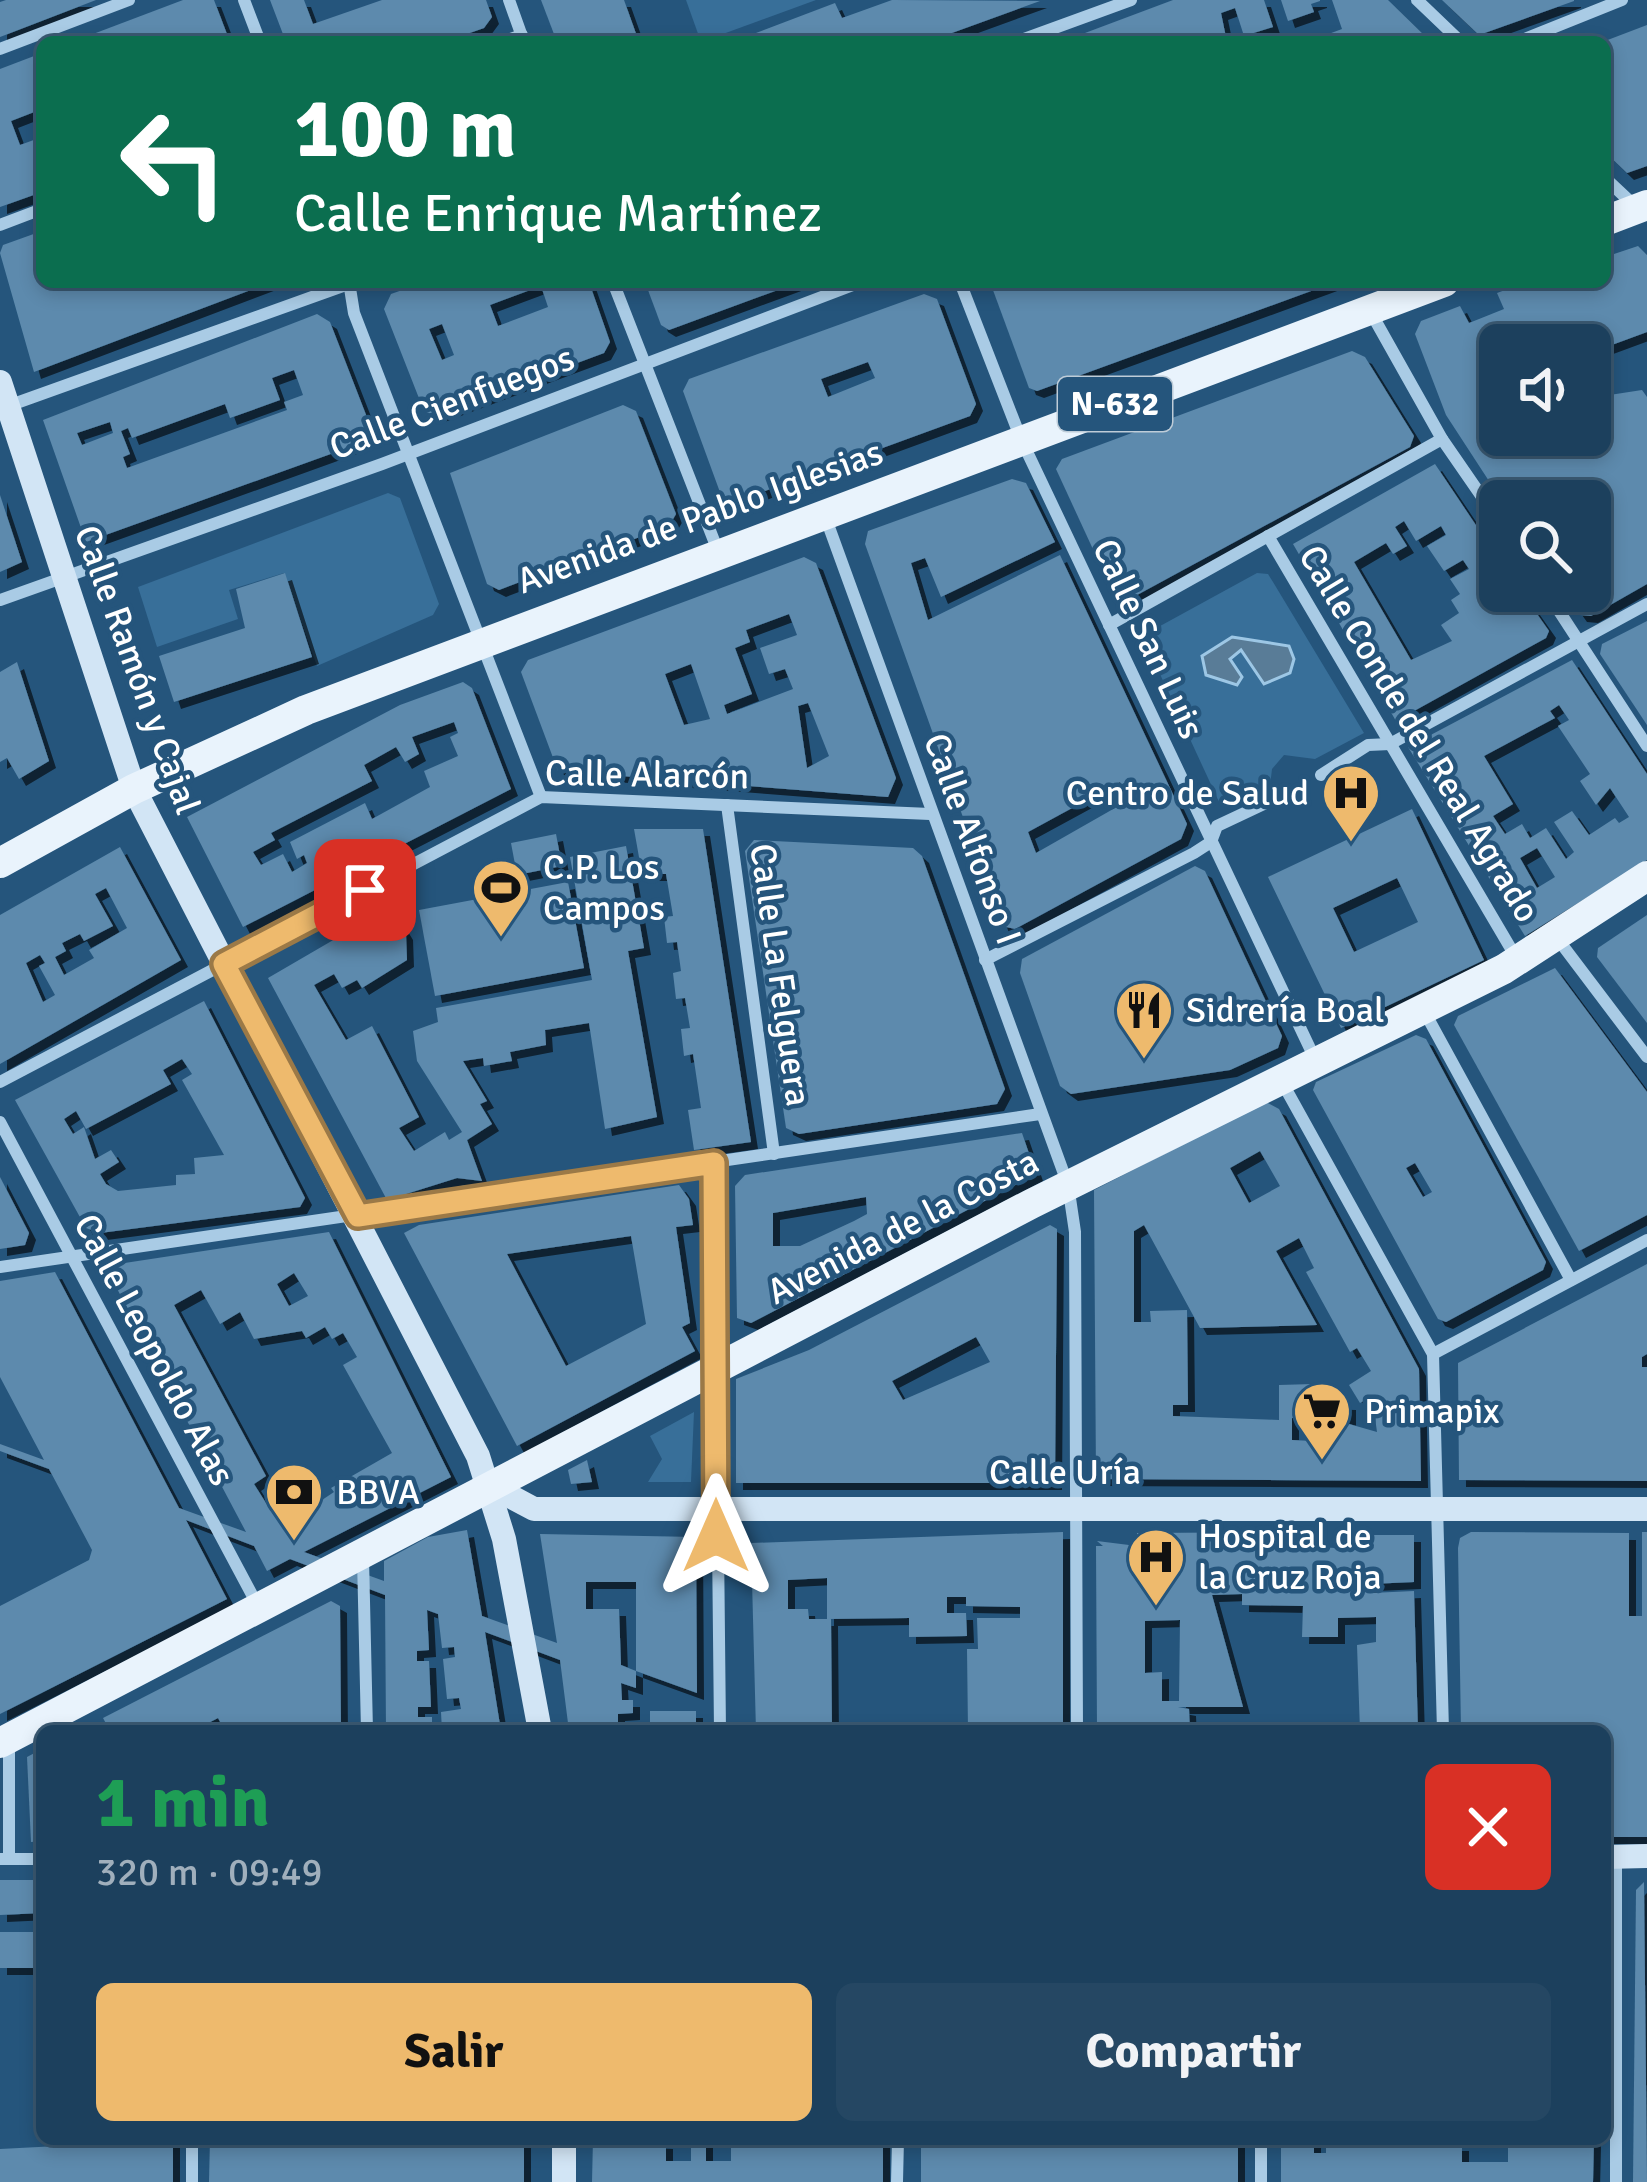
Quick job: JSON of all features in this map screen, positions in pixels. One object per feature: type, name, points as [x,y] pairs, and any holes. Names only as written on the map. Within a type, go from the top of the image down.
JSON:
[{"type":"main road","points":[[1611,219],[1644,210]]},
{"type":"main road","name":"Avenida de Pablo Iglesias","points":[[0,863],[134,789],[253,732],[478,641],[1428,288]]},
{"type":"main road","name":"Avenida de la Costa","points":[[4,1741],[1068,1185],[1519,962],[1647,876]]},
{"type":"street","points":[[0,49],[129,0]]},
{"type":"street","points":[[244,0],[258,36]]},
{"type":"street","points":[[509,0],[522,36]]},
{"type":"street","points":[[1032,36],[1131,0]]},
{"type":"street","points":[[1417,0],[1456,36]]},
{"type":"street","points":[[1532,36],[1622,0]]},
{"type":"street","points":[[1611,183],[1644,210]]},
{"type":"street","points":[[0,224],[36,211]]},
{"type":"street","points":[[4,394],[336,288]]},
{"type":"street","points":[[352,288],[354,313],[541,797]]},
{"type":"street","points":[[616,288],[718,551]]},
{"type":"street","name":"Calle Cienfuegos","points":[[0,600],[845,288]]},
{"type":"street","name":"Calle San Luis","points":[[962,288],[1021,439],[1315,1059]]},
{"type":"street","points":[[1370,310],[1442,439],[1479,493]]},
{"type":"street","name":"Calle Ramón y Cajal","points":[[4,394],[134,789],[358,1216],[488,1485],[505,1539],[539,1725]]},
{"type":"street","points":[[1109,625],[1442,439]]},
{"type":"street","name":"Calle Alfonso I","points":[[824,512],[1068,1185],[1075,1232],[1077,1725]]},
{"type":"street","name":"Calle Conde del Real Agrado","points":[[1268,536],[1519,962]]},
{"type":"street","points":[[1321,775],[1368,745],[1390,744],[1647,604]]},
{"type":"street","points":[[1560,612],[1647,746]]},
{"type":"street","points":[[985,960],[1211,842],[1217,826],[1281,796]]},
{"type":"street","name":"Calle Alarcón","points":[[0,1082],[541,797],[930,814]]},
{"type":"street","name":"Calle La Felguera","points":[[727,805],[774,1154]]},
{"type":"street","points":[[1556,937],[1647,1057]]},
{"type":"street","points":[[1422,1008],[1571,1280]]},
{"type":"street","points":[[1279,1077],[1433,1354],[1443,1725]]},
{"type":"street","points":[[0,1268],[1040,1114]]},
{"type":"street","name":"Calle Leopoldo Alas","points":[[0,1122],[258,1606]]},
{"type":"street","points":[[714,1163],[720,1725]]},
{"type":"street","points":[[1433,1354],[1647,1240]]},
{"type":"street","name":"Calle Uría","points":[[488,1485],[534,1509],[1647,1509]]},
{"type":"street","points":[[363,1551],[367,1725]]},
{"type":"street","points":[[4,1741],[4,1859],[36,1859]]},
{"type":"street","points":[[1616,2182],[1611,1857],[1647,1856]]},
{"type":"street","points":[[192,2145],[192,2182]]},
{"type":"street","points":[[564,2145],[564,2182]]},
{"type":"street","points":[[897,2182],[898,2145]]},
{"type":"street","points":[[1261,2145],[1261,2182]]},
{"type":"shaded area","points":[[686,0],[816,0],[717,36],[699,36]]},
{"type":"shaded area","points":[[388,493],[400,498],[439,604],[433,615],[317,666],[284,573],[229,590],[238,619],[157,647],[138,587]]},
{"type":"shaded area","points":[[1257,573],[1268,574],[1364,733],[1315,759],[1284,755],[1272,769],[1270,786],[1228,807],[1220,804],[1147,646],[1151,631]]},
{"type":"shaded area","points":[[1232,637],[1289,646],[1294,659],[1290,673],[1264,684],[1241,650],[1230,659],[1242,677],[1237,685],[1206,675],[1202,656]]},
{"type":"shaded area","points":[[694,1412],[691,1482],[648,1482],[662,1459],[650,1436]]},
{"type":"building","points":[[96,0],[0,37],[0,2]]},
{"type":"building","points":[[183,0],[214,0],[228,36],[88,36]]},
{"type":"building","points":[[270,0],[304,0],[313,24],[382,0],[486,0],[492,17],[484,28],[461,36],[284,36]]},
{"type":"building","points":[[541,0],[624,0],[637,36],[555,36]]},
{"type":"building","points":[[892,0],[1040,1],[944,36],[748,36],[835,3],[842,18]]},
{"type":"building","points":[[1173,0],[1264,0],[1273,27],[1244,36],[1235,8],[1221,13],[1226,36],[1077,36]]},
{"type":"building","points":[[1281,0],[1320,1],[1311,4],[1314,12],[1288,21]]},
{"type":"building","points":[[1332,0],[1388,0],[1425,36],[1323,36],[1342,29]]},
{"type":"building","points":[[1442,0],[1574,0],[1574,1],[1479,35]]},
{"type":"building","points":[[1647,25],[1647,166],[1627,173],[1611,158],[1611,39]]},
{"type":"building","points":[[36,55],[36,111],[11,121],[20,145],[36,139],[36,194],[0,207],[0,69]]},
{"type":"building","points":[[36,233],[36,288],[256,288],[34,372],[0,253],[3,245]]},
{"type":"building","points":[[1638,246],[1647,255],[1647,332],[1611,345],[1611,324],[1479,324],[1479,456],[1611,456],[1611,395],[1642,390],[1647,397],[1647,584],[1611,605],[1611,480],[1488,480],[1446,415],[1415,334],[1421,321],[1460,306],[1469,323],[1504,309],[1497,293],[1511,288],[1611,288],[1611,255]]},
{"type":"building","points":[[408,288],[536,288],[490,305],[498,326],[548,307],[542,288],[591,288],[610,342],[604,353],[435,416],[424,411],[384,309],[391,294]],"holes":[[[442,324],[454,355],[442,360],[429,329]]]},
{"type":"building","points":[[647,288],[783,288],[669,330],[661,325]]},
{"type":"building","points":[[992,288],[1319,288],[1037,391],[1029,388]]},
{"type":"building","points":[[924,294],[937,299],[976,404],[970,416],[735,502],[721,495],[683,391],[689,379]],"holes":[[[868,362],[875,378],[828,397],[821,379]]]},
{"type":"building","points":[[317,314],[330,322],[375,438],[86,542],[43,420]],"holes":[[[294,370],[303,395],[284,402],[287,410],[127,468],[123,457],[130,454],[121,431],[128,428],[132,438],[225,404],[230,418],[280,400],[272,378]],[[110,422],[113,433],[82,445],[77,433]]]},
{"type":"building","points":[[1352,351],[1365,357],[1414,436],[1410,447],[1126,601],[1115,597],[1056,469],[1062,459]]},
{"type":"building","points":[[623,405],[636,411],[676,514],[669,526],[499,590],[487,584],[450,473]]},
{"type":"building","points":[[1435,464],[1479,530],[1479,612],[1536,612],[1549,631],[1546,638],[1396,721],[1293,544]],"holes":[[[1404,521],[1416,541],[1441,526],[1446,535],[1427,546],[1444,571],[1463,560],[1469,569],[1450,579],[1460,594],[1451,600],[1459,613],[1441,625],[1452,641],[1411,660],[1354,562],[1386,543],[1393,554],[1407,546],[1395,527]]]},
{"type":"building","points":[[1012,479],[1026,483],[1055,542],[941,597],[925,558],[911,563],[928,620],[1060,555],[1187,824],[1181,839],[1015,929],[1002,926],[865,544],[868,531]],"holes":[[[1120,782],[1129,800],[1036,853],[1028,832]]]},
{"type":"building","points":[[0,495],[22,562],[0,572]]},
{"type":"building","points":[[804,557],[816,563],[896,778],[888,797],[558,771],[521,672],[528,660]],"holes":[[[789,614],[797,635],[760,648],[769,674],[785,669],[793,689],[727,714],[724,705],[752,694],[735,648],[750,642],[746,630]],[[691,664],[710,719],[684,725],[665,674]],[[808,703],[829,756],[807,768],[798,706]]]},
{"type":"building","points":[[285,573],[312,657],[174,702],[159,656],[245,628],[236,589]]},
{"type":"building","points":[[1647,621],[1647,725],[1600,654],[1602,644]]},
{"type":"building","points":[[1572,660],[1647,774],[1647,860],[1525,936],[1408,747]],"holes":[[[1559,705],[1569,720],[1558,726],[1590,774],[1580,781],[1596,805],[1610,788],[1629,817],[1619,823],[1615,818],[1589,835],[1572,811],[1554,822],[1574,852],[1566,859],[1546,828],[1530,838],[1522,824],[1505,834],[1493,816],[1513,804],[1484,756],[1555,718],[1550,711]],[[1537,848],[1555,877],[1537,888],[1520,858]]]},
{"type":"building","points":[[17,662],[49,761],[19,779],[7,758],[0,762],[0,672]]},
{"type":"building","points":[[463,682],[472,688],[511,789],[243,927],[187,817],[400,705]],"holes":[[[454,722],[458,733],[450,737],[458,756],[424,771],[430,787],[372,819],[365,803],[290,842],[297,859],[304,855],[307,863],[292,872],[283,854],[261,865],[253,852],[275,840],[271,833],[372,781],[364,765],[396,747],[405,762],[419,754],[412,737]]]},
{"type":"building","points":[[1412,809],[1484,960],[1341,1028],[1268,877]],"holes":[[[1397,878],[1418,922],[1354,952],[1333,908]]]},
{"type":"building","points":[[634,829],[703,829],[751,1142],[694,1150],[688,1110],[701,1108],[693,1054],[684,1056],[681,1029],[690,1028],[685,998],[676,999],[673,973],[681,971],[677,942],[667,943],[664,917],[673,916],[666,874],[642,874]]},
{"type":"building","points":[[556,834],[562,866],[517,875],[511,843]]},
{"type":"building","points":[[754,840],[913,848],[922,856],[1005,1089],[997,1104],[799,1134],[786,1128],[745,851]]},
{"type":"building","points":[[626,846],[644,948],[628,951],[657,1117],[605,1129],[589,1023],[545,1030],[546,1045],[510,1052],[512,1061],[484,1066],[483,1058],[463,1061],[487,1101],[480,1104],[492,1124],[467,1140],[482,1181],[457,1178],[387,1200],[268,978],[390,907],[406,933],[407,960],[362,988],[357,980],[342,988],[334,974],[314,985],[346,1040],[372,1026],[419,1117],[399,1128],[414,1151],[445,1132],[449,1140],[462,1132],[417,1061],[413,1031],[438,1022],[436,1008],[592,980],[570,857]]},
{"type":"building","points":[[120,847],[181,960],[0,1064],[0,915]],"holes":[[[106,888],[127,928],[89,950],[94,958],[64,975],[55,957],[66,951],[62,943],[80,934],[84,941],[113,926],[95,894]],[[40,955],[45,963],[39,966],[55,995],[43,1002],[26,963]]]},
{"type":"building","points":[[1195,866],[1205,871],[1282,1036],[1278,1048],[1230,1070],[1071,1094],[1060,1086],[1020,973],[1022,959]]},
{"type":"building","name":"C.P. Los Campos","points":[[568,882],[584,968],[435,996],[419,910]]},
{"type":"building","points":[[1647,915],[1647,1023],[1597,957],[1598,948]]},
{"type":"building","points":[[1555,968],[1647,1092],[1647,1215],[1579,1251],[1454,1025],[1458,1016]]},
{"type":"building","points":[[204,1001],[305,1198],[300,1207],[100,1233],[86,1228],[15,1100]],"holes":[[[182,1059],[192,1074],[182,1080],[224,1155],[194,1158],[195,1174],[176,1175],[176,1185],[118,1191],[106,1184],[100,1174],[119,1162],[111,1150],[95,1159],[84,1127],[73,1134],[64,1119],[76,1111],[86,1129],[171,1084],[163,1070]]]},
{"type":"building","points":[[1416,1035],[1426,1039],[1546,1262],[1543,1270],[1446,1322],[1438,1319],[1313,1090],[1316,1082]],"holes":[[[1415,1163],[1432,1192],[1423,1197],[1406,1168]]]},
{"type":"building","points":[[1266,1102],[1279,1109],[1419,1369],[1421,1481],[1096,1479],[1094,1190]],"holes":[[[1260,1151],[1280,1186],[1249,1203],[1230,1168]],[[1144,1225],[1200,1328],[1317,1325],[1276,1251],[1299,1238],[1314,1268],[1306,1272],[1350,1352],[1357,1348],[1371,1371],[1349,1385],[1360,1403],[1372,1396],[1377,1432],[1349,1424],[1349,1403],[1313,1402],[1313,1384],[1279,1385],[1279,1420],[1173,1416],[1173,1405],[1188,1405],[1187,1310],[1150,1311],[1151,1322],[1134,1322],[1134,1231]],[[1292,1418],[1313,1419],[1313,1441],[1292,1440]]]},
{"type":"building","points":[[1022,1133],[1036,1174],[751,1323],[737,1318],[735,1186],[745,1175]],"holes":[[[866,1197],[867,1214],[800,1246],[773,1246],[773,1213]]]},
{"type":"building","points":[[0,1177],[29,1233],[25,1245],[0,1249]]},
{"type":"building","points":[[679,1185],[689,1199],[693,1225],[676,1227],[690,1323],[682,1327],[695,1351],[517,1446],[404,1233],[419,1225]],"holes":[[[631,1236],[646,1324],[566,1366],[507,1254]]]},
{"type":"building","points":[[1050,1225],[1057,1229],[1055,1483],[736,1483],[736,1379],[809,1350]],"holes":[[[976,1337],[990,1362],[903,1400],[892,1381]]]},
{"type":"building","points":[[329,1232],[451,1477],[304,1552],[384,1581],[384,1561],[428,1537],[467,1530],[482,1616],[557,1643],[540,1534],[696,1537],[697,1693],[636,1671],[636,1688],[621,1683],[622,1700],[633,1700],[633,1713],[618,1714],[618,1725],[568,1725],[560,1660],[485,1632],[500,1725],[442,1725],[441,1712],[461,1709],[459,1698],[447,1699],[443,1659],[455,1657],[454,1647],[442,1648],[438,1614],[427,1610],[429,1650],[417,1651],[417,1661],[429,1661],[431,1707],[418,1707],[418,1717],[432,1717],[432,1725],[386,1725],[385,1595],[290,1559],[267,1571],[254,1546],[186,1520],[227,1599],[0,1714],[0,1606],[89,1560],[92,1550],[49,1469],[0,1451],[0,1444],[44,1460],[0,1377],[0,1281],[55,1272],[179,1508],[246,1532],[105,1266]],"holes":[[[294,1273],[308,1296],[289,1306],[277,1284]],[[201,1290],[220,1324],[240,1312],[254,1339],[302,1331],[306,1338],[325,1327],[332,1339],[343,1333],[357,1357],[343,1365],[392,1453],[331,1488],[334,1492],[322,1500],[310,1483],[282,1500],[291,1516],[283,1522],[254,1484],[266,1476],[174,1305]],[[586,1582],[636,1582],[636,1671],[621,1665],[619,1609],[586,1609]]]},
{"type":"building","points":[[1647,1264],[1647,1354],[1642,1367],[1647,1367],[1647,1481],[1459,1480],[1458,1363]]},
{"type":"building","points":[[587,1460],[592,1482],[571,1484],[568,1470]]},
{"type":"building","points":[[1063,1532],[1063,1725],[968,1725],[967,1649],[978,1649],[977,1618],[1020,1618],[1020,1607],[966,1606],[966,1597],[947,1597],[947,1613],[966,1613],[967,1636],[909,1637],[909,1618],[827,1619],[831,1619],[832,1725],[756,1725],[751,1543]],"holes":[[[827,1578],[827,1619],[809,1619],[808,1609],[788,1609],[788,1580]]]},
{"type":"building","points":[[1302,1532],[1302,1546],[1335,1548],[1369,1548],[1369,1535],[1414,1535],[1414,1582],[1370,1584],[1371,1593],[1414,1591],[1418,1725],[1360,1725],[1357,1645],[1376,1642],[1376,1617],[1338,1618],[1338,1637],[1302,1637],[1303,1606],[1242,1605],[1242,1594],[1212,1595],[1243,1707],[1178,1707],[1189,1709],[1190,1725],[1097,1725],[1096,1546],[1103,1546],[1097,1541],[1137,1546],[1137,1533]],"holes":[[[1180,1620],[1179,1701],[1162,1701],[1162,1672],[1145,1673],[1145,1621]]]},
{"type":"building","points":[[1471,1532],[1629,1533],[1629,1616],[1642,1616],[1642,1532],[1647,1532],[1647,1837],[1611,1837],[1611,1725],[1461,1725],[1460,1538]]},
{"type":"building","points":[[331,1601],[340,1606],[341,1725],[222,1725],[218,1718],[205,1725],[107,1725],[103,1718]]},
{"type":"building","points":[[650,1711],[696,1711],[696,1725],[650,1725]]},
{"type":"building","points":[[36,1752],[36,1842],[31,1842],[27,1757]]},
{"type":"building","points":[[0,1880],[36,1880],[36,1913],[0,1915]]},
{"type":"building","points":[[1644,1882],[1647,2182],[1633,2182],[1636,1890]]},
{"type":"building","points":[[0,1932],[36,1932],[36,1968],[0,1968]]},
{"type":"building","points":[[173,2145],[173,2182],[0,2182],[0,2149]]},
{"type":"building","points":[[210,2145],[524,2145],[524,2182],[209,2182]]},
{"type":"building","points":[[593,2145],[666,2145],[666,2161],[691,2161],[691,2145],[706,2145],[706,2161],[731,2161],[731,2145],[883,2145],[883,2182],[592,2182]]},
{"type":"building","points":[[921,2145],[1238,2145],[1238,2182],[921,2182]]},
{"type":"building","points":[[1281,2145],[1314,2145],[1314,2153],[1326,2153],[1326,2145],[1462,2145],[1462,2162],[1508,2162],[1508,2145],[1594,2145],[1593,2182],[1281,2182]]},
{"type":"place","name":"Centro de Salud","points":[[1351,844]]},
{"type":"place","name":"C.P. Los Campos","points":[[501,939]]},
{"type":"place","name":"Sidrería Boal","points":[[1144,1061]]},
{"type":"place","name":"Primapix","points":[[1322,1462]]},
{"type":"place","name":"BBVA","points":[[294,1543]]},
{"type":"place","name":"Hospital de la Cruz Roja","points":[[1156,1608]]},
{"type":"route","points":[[365,890],[224,964],[358,1216],[714,1163],[716,1536]]}]
